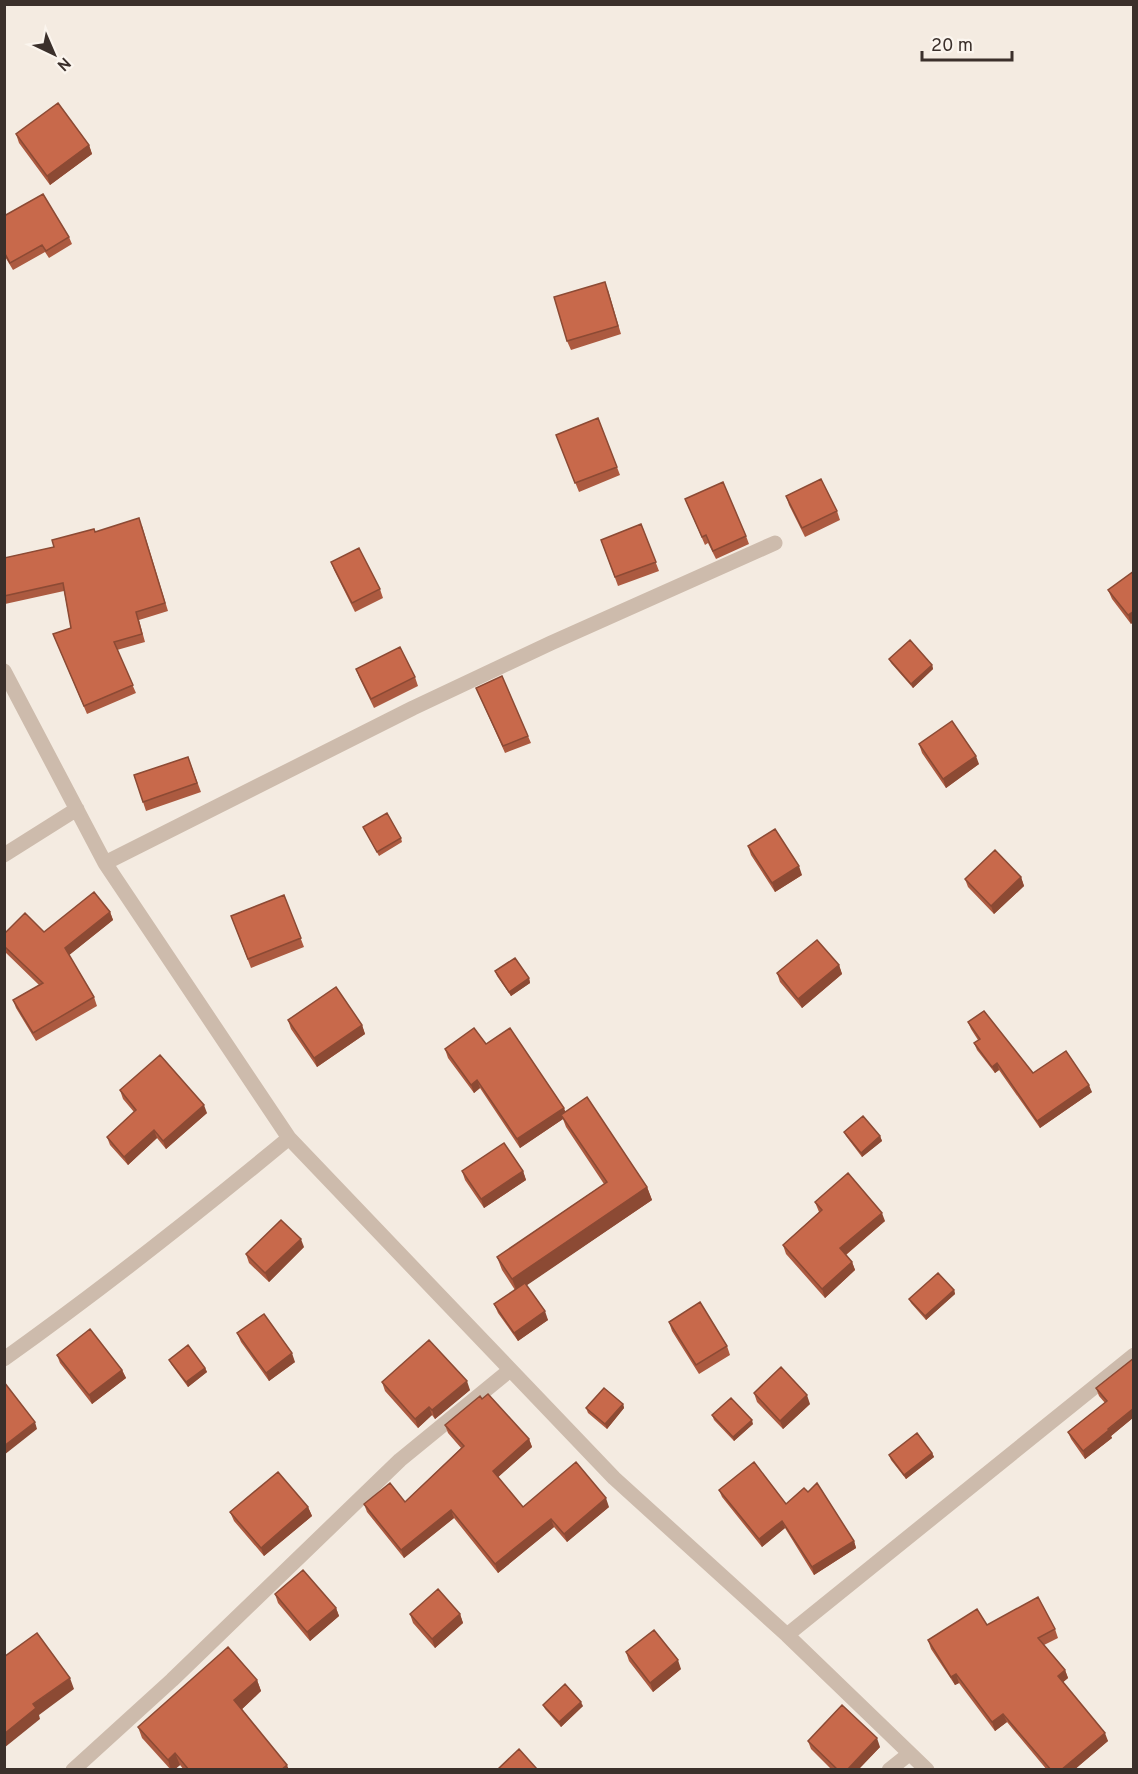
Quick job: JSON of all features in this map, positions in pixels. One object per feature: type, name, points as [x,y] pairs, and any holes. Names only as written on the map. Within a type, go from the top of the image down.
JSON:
[{"type":"street","points":[[105,863],[423,703],[550,643],[775,543]]},
{"type":"street","points":[[4,671],[105,863],[289,1138],[614,1478],[787,1635],[927,1770]]},
{"type":"street","points":[[4,855],[77,809]]},
{"type":"street","points":[[4,1359],[75,1308],[185,1223],[289,1138]]},
{"type":"street","points":[[787,1635],[1134,1355]]},
{"type":"street","points":[[73,1770],[172,1680],[400,1460],[510,1370]]},
{"type":"street","points":[[889,1770],[909,1754]]},
{"type":"building","points":[[58,103],[89,145],[47,176],[16,134]]},
{"type":"building","points":[[43,194],[69,237],[46,251],[42,245],[10,263],[4,252],[4,216]]},
{"type":"building","points":[[605,282],[618,326],[567,341],[554,297]]},
{"type":"building","points":[[598,418],[617,467],[575,483],[556,435]]},
{"type":"building","points":[[821,479],[837,511],[802,528],[786,496]]},
{"type":"building","points":[[723,482],[746,536],[713,551],[706,535],[702,537],[685,499]]},
{"type":"building","points":[[139,518],[165,603],[136,612],[142,634],[114,642],[133,685],[84,706],[53,634],[71,628],[63,583],[4,596],[4,558],[54,547],[52,540],[94,529],[95,532]]},
{"type":"building","points":[[641,524],[656,562],[615,577],[601,540]]},
{"type":"building","points":[[359,548],[380,589],[352,603],[331,562]]},
{"type":"building","points":[[1134,571],[1134,611],[1128,615],[1108,590]]},
{"type":"building","points":[[910,640],[932,665],[911,684],[889,659]]},
{"type":"building","points":[[400,647],[415,677],[371,699],[356,669]]},
{"type":"building","points":[[502,676],[528,736],[503,746],[476,688]]},
{"type":"building","points":[[952,721],[976,756],[943,779],[919,744]]},
{"type":"building","points":[[188,757],[197,783],[143,802],[134,775]]},
{"type":"building","points":[[387,813],[401,838],[377,852],[363,827]]},
{"type":"building","points":[[775,829],[799,866],[772,883],[748,846]]},
{"type":"building","points":[[995,850],[1021,877],[991,906],[965,879]]},
{"type":"building","points":[[94,892],[110,912],[65,948],[94,997],[33,1033],[13,1000],[43,983],[4,946],[4,934],[25,913],[44,932]]},
{"type":"building","points":[[284,895],[301,938],[248,959],[231,916]]},
{"type":"building","points":[[817,940],[839,965],[798,999],[777,973]]},
{"type":"building","points":[[515,958],[529,978],[509,992],[495,971]]},
{"type":"building","points":[[336,987],[362,1025],[314,1058],[288,1020]]},
{"type":"building","points":[[984,1011],[1033,1073],[1066,1051],[1089,1085],[1037,1121],[997,1063],[992,1067],[974,1043],[980,1039],[968,1022]]},
{"type":"building","points":[[474,1028],[486,1044],[510,1028],[564,1108],[517,1139],[477,1080],[471,1085],[445,1049]]},
{"type":"building","points":[[160,1055],[204,1105],[163,1141],[154,1130],[124,1157],[107,1137],[136,1110],[120,1090]]},
{"type":"building","points":[[587,1097],[647,1187],[512,1279],[497,1257],[607,1182],[561,1115]]},
{"type":"building","points":[[863,1116],[880,1136],[861,1153],[844,1132]]},
{"type":"building","points":[[504,1143],[523,1171],[481,1199],[462,1171]]},
{"type":"building","points":[[848,1173],[882,1213],[840,1248],[852,1262],[822,1289],[783,1245],[822,1210],[815,1202]]},
{"type":"building","points":[[281,1220],[301,1239],[265,1273],[246,1254]]},
{"type":"building","points":[[938,1273],[954,1290],[925,1316],[909,1299]]},
{"type":"building","points":[[525,1283],[545,1311],[514,1333],[494,1304]]},
{"type":"building","points":[[700,1302],[727,1346],[696,1365],[669,1322]]},
{"type":"building","points":[[264,1314],[292,1353],[266,1373],[237,1333]]},
{"type":"building","points":[[90,1329],[122,1370],[89,1395],[57,1355]]},
{"type":"building","points":[[429,1340],[467,1381],[432,1410],[429,1407],[415,1419],[382,1382]]},
{"type":"building","points":[[188,1345],[205,1368],[186,1382],[169,1360]]},
{"type":"building","points":[[1134,1358],[1134,1408],[1083,1451],[1068,1432],[1107,1401],[1096,1388]]},
{"type":"building","points":[[781,1367],[807,1395],[780,1421],[754,1393]]},
{"type":"building","points":[[4,1382],[35,1422],[4,1446]]},
{"type":"building","points":[[604,1388],[623,1404],[605,1424],[586,1408]]},
{"type":"building","points":[[488,1394],[529,1439],[493,1471],[523,1507],[576,1462],[606,1498],[564,1534],[551,1519],[495,1564],[451,1510],[401,1550],[364,1504],[390,1483],[405,1502],[464,1446],[445,1425],[480,1396],[482,1399]]},
{"type":"building","points":[[731,1398],[752,1420],[733,1437],[712,1415]]},
{"type":"building","points":[[917,1433],[932,1453],[904,1475],[889,1455]]},
{"type":"building","points":[[754,1462],[786,1504],[804,1488],[808,1492],[817,1483],[854,1541],[812,1567],[782,1521],[759,1539],[719,1490]]},
{"type":"building","points":[[278,1472],[308,1507],[261,1548],[230,1512]]},
{"type":"building","points":[[303,1570],[336,1608],[307,1632],[275,1594]]},
{"type":"building","points":[[438,1589],[460,1614],[432,1639],[410,1614]]},
{"type":"building","points":[[1038,1597],[1055,1629],[1038,1638],[1065,1670],[1058,1676],[1105,1733],[1061,1770],[1051,1770],[1003,1714],[992,1722],[956,1674],[951,1677],[928,1640],[977,1609],[987,1625]]},
{"type":"building","points":[[654,1630],[678,1660],[650,1683],[626,1652]]},
{"type":"building","points":[[37,1633],[70,1678],[33,1704],[36,1708],[4,1734],[4,1657]]},
{"type":"building","points":[[228,1647],[257,1680],[234,1700],[287,1765],[281,1770],[189,1770],[175,1753],[168,1760],[138,1727]]},
{"type":"building","points":[[565,1684],[581,1702],[559,1722],[543,1705]]},
{"type":"building","points":[[842,1705],[877,1738],[847,1770],[838,1770],[808,1741]]},
{"type":"building","points":[[519,1749],[537,1770],[497,1770]]}]
